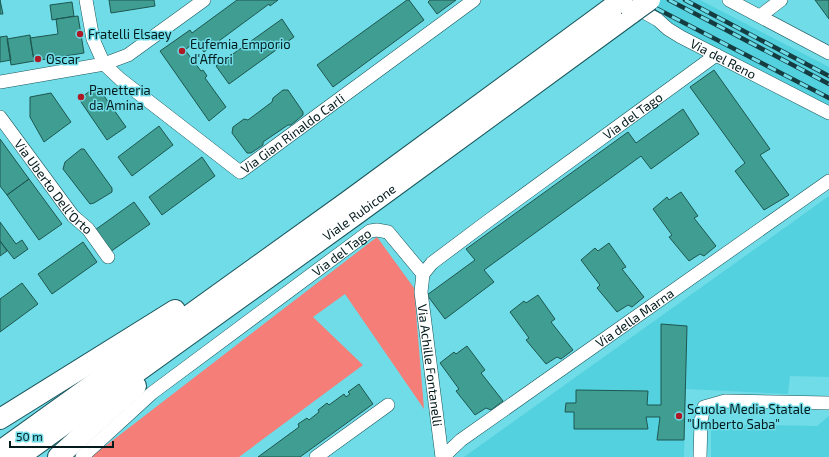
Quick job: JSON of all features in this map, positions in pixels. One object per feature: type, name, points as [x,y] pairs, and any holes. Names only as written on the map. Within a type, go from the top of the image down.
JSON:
[{"type":"highway","name":"Viale Rubicone","points":[[62,416],[348,201],[622,4],[650,0]]},
{"type":"highway","name":"Viale Rubicone","points":[[62,416],[184,338],[622,4]]},
{"type":"highway","points":[[0,419],[348,201]]},
{"type":"highway","points":[[58,457],[139,384],[184,338]]},
{"type":"highway","points":[[0,451],[62,416]]},
{"type":"highway","points":[[19,457],[62,416]]},
{"type":"street","points":[[86,0],[93,39],[104,64]]},
{"type":"street","points":[[0,82],[104,64],[128,55],[204,0]]},
{"type":"street","name":"Via Gian Rinaldo Carli","points":[[104,64],[120,79],[240,172],[474,0]]},
{"type":"street","points":[[729,0],[829,53]]},
{"type":"street","points":[[760,16],[781,0]]},
{"type":"street","name":"Via del Reno","points":[[622,4],[658,20],[668,30],[829,113]]},
{"type":"street","name":"Via del Tago","points":[[82,457],[152,393],[370,232],[377,230],[388,232],[423,274],[432,263],[716,56]]},
{"type":"street","name":"Via Uberto Dell'Orto","points":[[0,117],[73,216],[88,229],[108,257]]},
{"type":"street","name":"Via della Marna","points":[[443,457],[461,440],[829,181]]},
{"type":"street","name":"Via Achille Fontanelli","points":[[423,274],[421,292],[443,457]]},
{"type":"street","points":[[700,457],[701,421],[704,407],[725,401],[829,403]]},
{"type":"street","points":[[316,457],[332,452],[388,405]]},
{"type":"shaded area","points":[[628,0],[700,0],[829,67],[829,107],[698,39]]},
{"type":"shaded area","points":[[829,196],[829,377],[790,376],[788,394],[686,389],[684,457],[464,457]]},
{"type":"shaded area","points":[[377,237],[414,288],[424,409],[345,294],[313,317],[363,365],[239,457],[91,457]]},
{"type":"shaded area","points":[[829,416],[829,457],[711,457],[711,428],[716,424],[817,426]]},
{"type":"building","points":[[0,0],[3,14],[0,14]]},
{"type":"building","points":[[109,0],[154,0],[155,6],[111,13]]},
{"type":"building","points":[[237,0],[278,0],[270,6],[269,4],[204,52],[195,42],[185,50],[201,71],[203,70],[207,76],[205,78],[226,107],[209,121],[160,51],[190,30],[192,33]]},
{"type":"building","points":[[409,0],[424,20],[333,87],[317,65]]},
{"type":"building","points":[[430,0],[456,0],[437,14],[428,2]]},
{"type":"building","points":[[815,0],[829,0],[829,19]]},
{"type":"building","points":[[72,2],[74,16],[52,20],[50,5]]},
{"type":"building","points":[[78,16],[84,53],[34,61],[30,38],[58,34],[56,19]]},
{"type":"building","points":[[282,19],[294,37],[229,84],[216,66]]},
{"type":"building","points":[[30,35],[34,61],[11,65],[7,39]]},
{"type":"building","points":[[7,36],[11,60],[0,62],[0,37]]},
{"type":"building","points":[[714,70],[770,149],[760,155],[789,195],[764,210],[735,171],[745,163],[690,87]]},
{"type":"building","points":[[97,86],[126,127],[107,140],[79,99]]},
{"type":"building","points":[[283,90],[288,90],[303,112],[303,115],[291,125],[288,125],[263,142],[263,145],[251,153],[247,153],[232,133],[233,127],[244,119],[248,120],[272,102],[273,98]]},
{"type":"building","points":[[51,93],[71,122],[44,142],[30,117],[30,97]]},
{"type":"building","points":[[683,109],[699,134],[651,169],[641,156],[484,270],[494,282],[445,319],[427,295],[475,260],[466,249],[628,132],[636,143]]},
{"type":"building","points":[[159,126],[173,145],[132,176],[118,157]]},
{"type":"building","points":[[0,139],[29,179],[7,195],[0,186]]},
{"type":"building","points":[[81,149],[84,149],[112,188],[112,192],[90,204],[63,169],[65,162]]},
{"type":"building","points":[[202,157],[215,176],[162,215],[149,197]]},
{"type":"building","points":[[29,179],[62,224],[39,240],[7,195]]},
{"type":"building","points":[[681,192],[698,216],[694,218],[716,246],[704,256],[700,254],[689,261],[669,237],[672,235],[653,209],[667,197],[669,200]]},
{"type":"building","points":[[134,202],[150,224],[110,252],[95,230]]},
{"type":"building","points":[[0,222],[16,244],[22,240],[28,249],[14,259],[0,241]]},
{"type":"building","points":[[0,241],[7,251],[0,256]]},
{"type":"building","points":[[83,242],[97,262],[52,294],[38,274]]},
{"type":"building","points":[[609,243],[626,267],[622,269],[644,297],[632,307],[628,305],[617,312],[597,288],[600,285],[581,260],[595,248],[598,251]]},
{"type":"building","points":[[22,283],[38,304],[0,332],[0,299]]},
{"type":"building","points":[[538,295],[555,319],[551,322],[573,350],[561,359],[557,357],[546,364],[526,340],[529,338],[510,312],[524,301],[526,303]]},
{"type":"building","points":[[661,324],[687,326],[684,440],[657,440],[660,417],[646,417],[648,429],[574,429],[574,412],[565,412],[566,403],[576,403],[576,390],[648,391],[647,405],[661,405]]},
{"type":"building","points":[[467,346],[485,370],[481,373],[503,401],[491,410],[486,408],[475,415],[456,391],[459,389],[440,363],[454,352],[456,354]]},
{"type":"building","points":[[359,384],[373,404],[300,457],[258,457],[299,427],[298,424],[307,418],[309,420],[327,403],[329,405],[344,394],[346,397],[350,394],[348,392]]},
{"type":"railway","points":[[640,0],[829,98]]},
{"type":"railway","points":[[669,0],[829,84]]},
{"type":"railway","points":[[685,0],[829,76]]},
{"type":"place","name":"Fratelli Elsaey","points":[[80,34]]},
{"type":"place","name":"Eufemia Emporio d'Affori","points":[[182,51]]},
{"type":"place","name":"Oscar","points":[[38,59]]},
{"type":"place","name":"Panetteria da Amina","points":[[81,97]]},
{"type":"place","name":"Scuola Media Statale \"Umberto Saba\"","points":[[679,416]]}]
